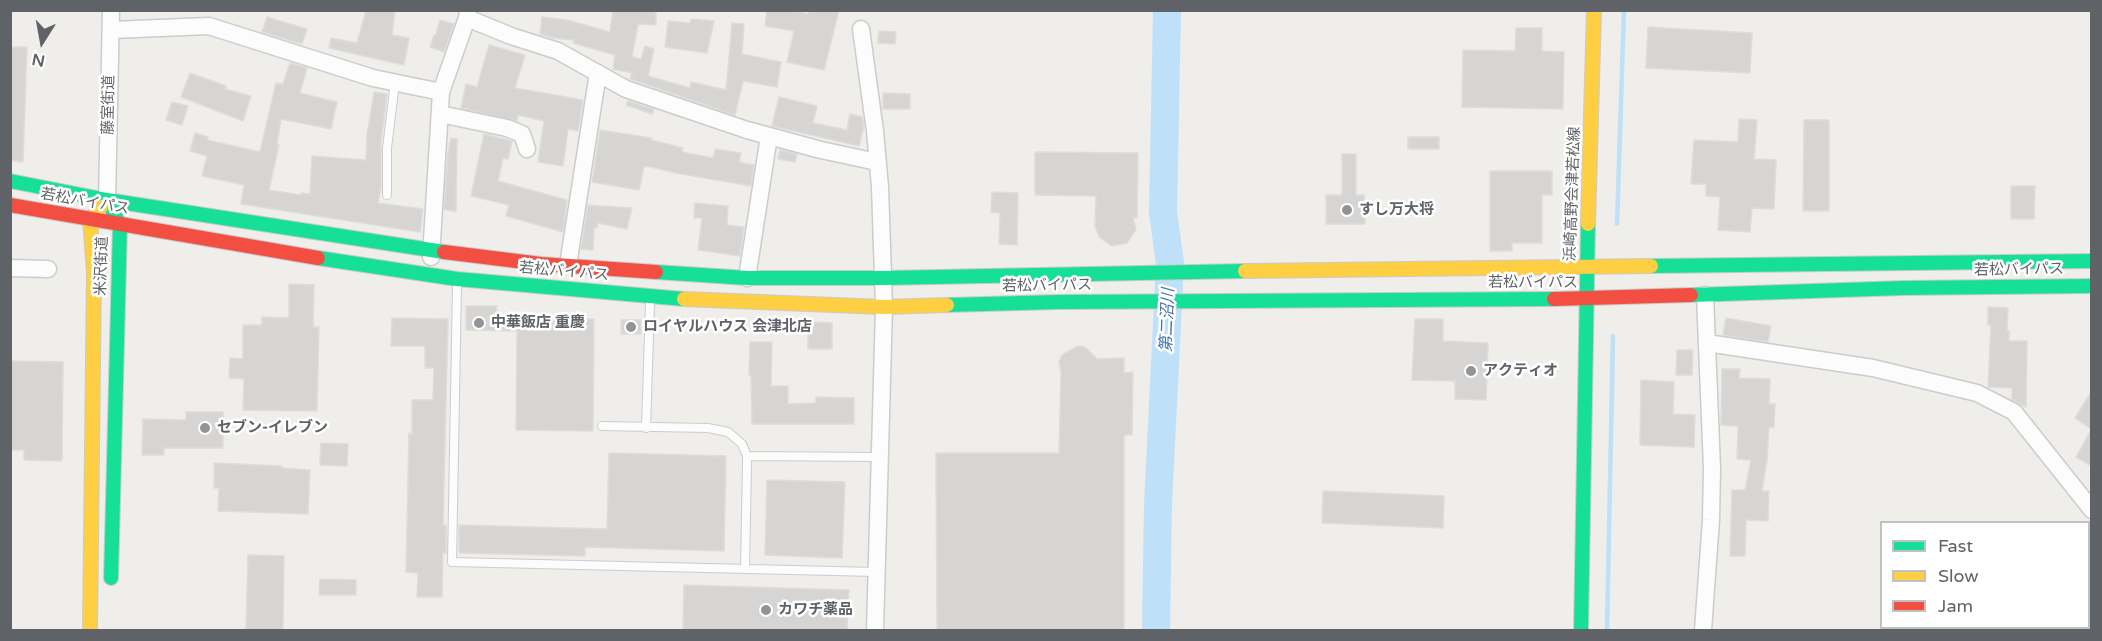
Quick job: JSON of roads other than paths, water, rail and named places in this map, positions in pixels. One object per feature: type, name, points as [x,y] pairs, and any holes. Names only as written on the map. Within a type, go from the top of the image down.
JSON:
[{"type":"main road","name":"浜崎高野会津若松線","points":[[1581,630],[1586,268],[1594,10]]},
{"type":"main road","name":"若松バイパス","points":[[10,181],[107,200],[432,251],[568,265],[747,278],[2091,261]]},
{"type":"main road","name":"米沢街道","points":[[90,630],[94,272],[90,220],[107,200],[120,225],[111,596]]},
{"type":"main road","name":"若松バイパス","points":[[10,205],[457,279],[741,303],[884,307],[1198,301],[1586,299],[1903,288],[2091,286]]},
{"type":"street","name":"藤室街道","points":[[107,200],[111,10]]},
{"type":"street","points":[[197,28],[200,10]]},
{"type":"street","points":[[429,275],[441,92],[467,14],[511,36],[558,51],[626,89],[768,136],[878,162]]},
{"type":"street","points":[[111,30],[209,26],[373,78],[441,92]]},
{"type":"street","points":[[861,29],[878,162],[884,307],[875,630]]},
{"type":"street","points":[[568,265],[598,74]]},
{"type":"street","points":[[440,114],[507,128],[522,134],[527,149]]},
{"type":"street","points":[[747,278],[768,136]]},
{"type":"street","points":[[10,268],[48,269]]},
{"type":"street","points":[[1702,630],[1711,520],[1712,468],[1705,295]]},
{"type":"street","points":[[1707,344],[1873,368],[1977,393],[2014,412],[2091,510]]},
{"type":"lane","points":[[387,195],[387,148],[395,82]]},
{"type":"lane","points":[[457,279],[452,562],[876,572]]},
{"type":"lane","points":[[646,428],[650,297]]},
{"type":"lane","points":[[602,426],[708,428],[728,432],[742,444],[747,456],[746,569]]},
{"type":"lane","points":[[747,456],[879,457]]},
{"type":"waterway","name":"第二沼川","points":[[1156,630],[1158,504],[1170,263],[1163,212],[1167,10]]},
{"type":"waterway","points":[[1617,224],[1624,10]]},
{"type":"waterway","points":[[1607,630],[1613,336]]},
{"type":"place","name":"すし万大将","points":[[1347,210]]},
{"type":"place","name":"中華飯店 重慶","points":[[479,323]]},
{"type":"place","name":"ロイヤルハウス 会津北店","points":[[631,327]]},
{"type":"place","name":"アクティオ","points":[[1471,371]]},
{"type":"place","name":"セブン-イレブン","points":[[205,428]]},
{"type":"place","name":"カワチ薬品","points":[[766,610]]}]
